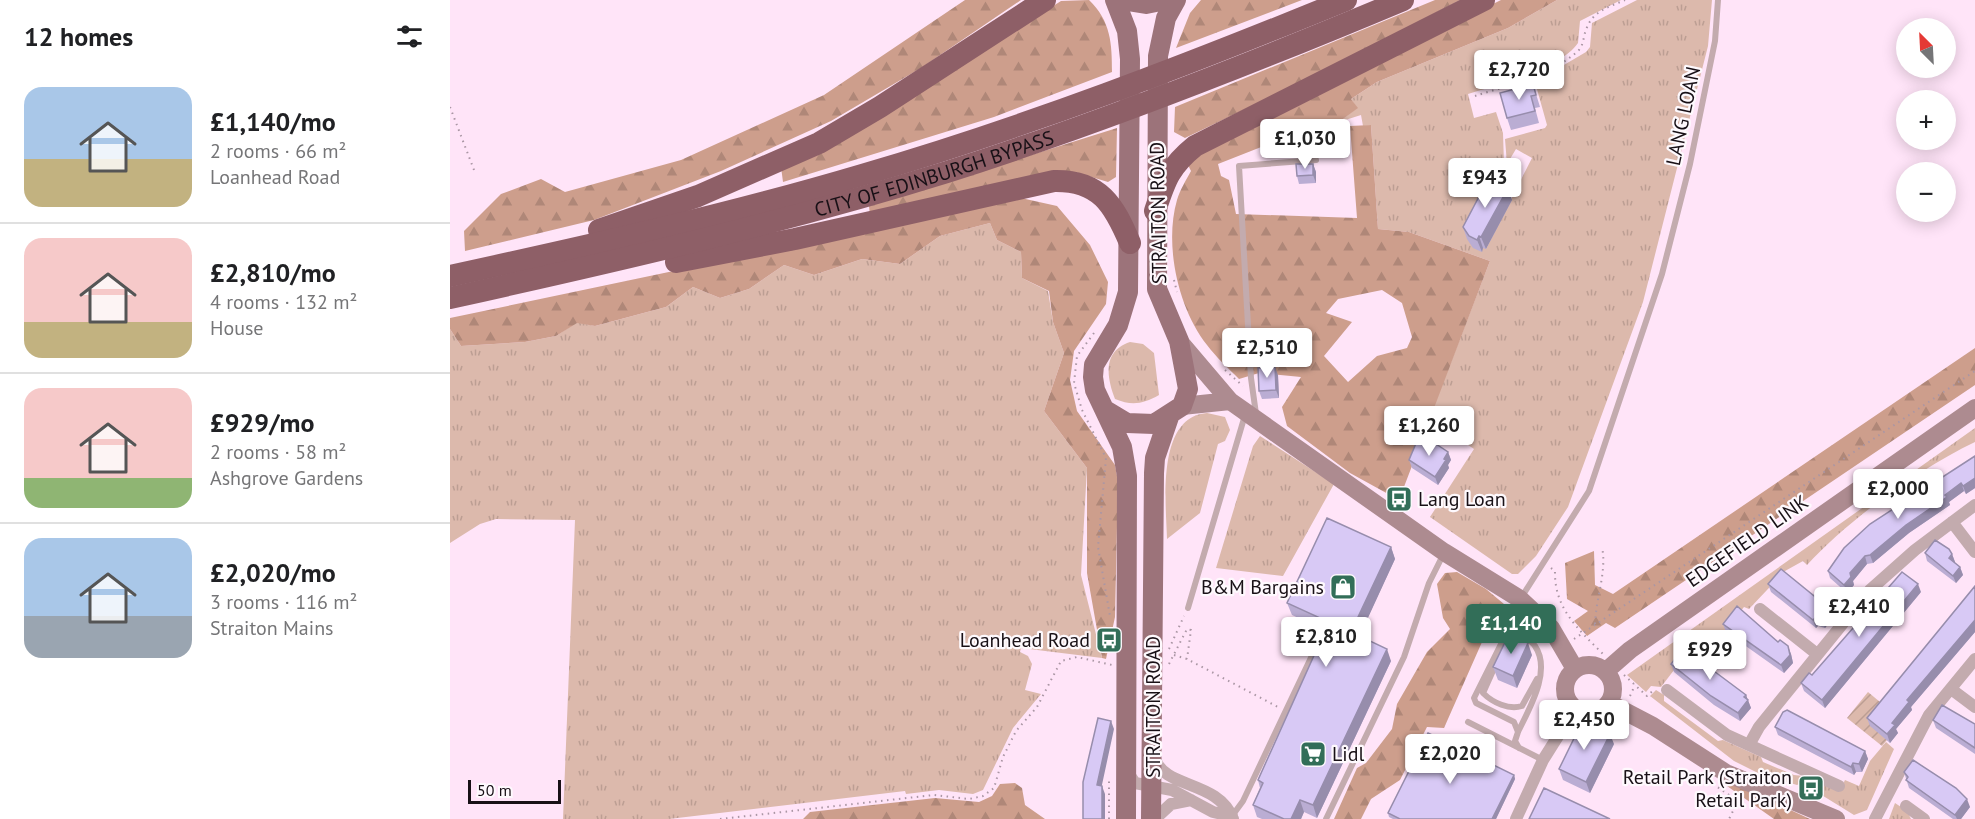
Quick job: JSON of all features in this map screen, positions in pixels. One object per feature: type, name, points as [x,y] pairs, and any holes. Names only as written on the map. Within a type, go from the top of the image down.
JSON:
[{"type":"highway","points":[[450,271],[632,219],[698,196],[784,160],[880,107],[1045,0]]},
{"type":"highway","name":"CITY OF EDINBURGH BYPASS","points":[[450,276],[675,225],[852,178],[1084,102],[1346,0]]},
{"type":"highway","name":"CITY OF EDINBURGH BYPASS","points":[[450,298],[680,246],[786,219],[947,172],[1081,126],[1203,80],[1402,0]]},
{"type":"highway","points":[[1155,211],[1168,174],[1178,159],[1195,146],[1484,0]]},
{"type":"highway","points":[[450,304],[795,239],[1054,181],[1082,184],[1107,200],[1116,210],[1130,243]]},
{"type":"main road","name":"STRAITON ROAD","points":[[1115,0],[1127,31],[1130,59],[1130,243],[1125,308],[1118,325],[1094,365],[1095,390],[1122,447],[1127,476],[1126,819]]},
{"type":"main road","points":[[1121,0],[1146,4],[1166,0]]},
{"type":"main road","name":"STRAITON ROAD","points":[[1153,819],[1155,458],[1175,412],[1188,389],[1186,366],[1179,341],[1157,289],[1155,211],[1158,56],[1163,27],[1176,0]]},
{"type":"main road","points":[[1179,341],[1230,401]]},
{"type":"main road","points":[[1106,410],[1117,419],[1137,425],[1154,424],[1175,412],[1230,401],[1252,407],[1444,552],[1520,599],[1551,628],[1575,669]]},
{"type":"main road","name":"EDGEFIELD LINK","points":[[1614,670],[1975,408]]},
{"type":"main road","points":[[1591,665],[1614,670],[1609,702],[1593,713],[1575,709],[1565,697],[1564,689],[1570,674],[1575,669],[1591,665]]},
{"type":"main road","points":[[1609,702],[1653,726],[1726,772],[1836,819]]},
{"type":"street","points":[[1749,745],[1760,727],[1869,590],[1975,505]]},
{"type":"street","points":[[1952,522],[1975,552]]},
{"type":"street","points":[[1760,609],[1817,654]]},
{"type":"street","points":[[1875,819],[1922,727],[1975,659]]},
{"type":"street","points":[[1951,689],[1975,707]]},
{"type":"street","points":[[1667,690],[1726,735],[1839,786]]},
{"type":"street","points":[[1516,819],[1543,760],[1575,709]]},
{"type":"street","points":[[1126,769],[1132,779],[1153,782],[1188,782],[1222,800],[1234,818]]},
{"type":"street","points":[[1153,782],[1213,812],[1234,818]]},
{"type":"street","points":[[1135,819],[1135,794],[1153,782]]},
{"type":"street","points":[[1153,819],[1171,804],[1191,800]]},
{"type":"street","points":[[1906,806],[1924,819]]},
{"type":"lane","name":"LANG LOAN","points":[[1520,599],[1589,491],[1662,274],[1690,164],[1715,41],[1718,0]]},
{"type":"lane","points":[[1188,608],[1252,407],[1239,166],[1316,160]]},
{"type":"lane","points":[[1326,819],[1404,657],[1429,583],[1444,552]]},
{"type":"lane","points":[[1518,732],[1510,720],[1474,699],[1506,634],[1516,631],[1534,645],[1542,659],[1541,674],[1515,741],[1519,748]]},
{"type":"lane","points":[[1234,818],[1317,645]]},
{"type":"lane","points":[[1498,647],[1500,656],[1483,693],[1489,699],[1513,709],[1522,706],[1530,689],[1541,674]]},
{"type":"lane","points":[[1468,722],[1543,760]]},
{"type":"path","points":[[1475,96],[1533,77],[1558,64],[1579,50],[1590,19],[1598,12],[1625,0]]},
{"type":"path","points":[[450,107],[474,170]]},
{"type":"path","points":[[1173,274],[1177,293]]},
{"type":"path","points":[[1222,367],[1252,407]]},
{"type":"path","points":[[1560,645],[1583,634],[1975,371]]},
{"type":"path","points":[[1595,624],[1596,598],[1605,564],[1602,547]]},
{"type":"path","points":[[1544,563],[1556,571],[1555,585],[1560,604],[1614,670],[1647,696],[1654,689],[1667,690]]},
{"type":"path","points":[[1162,666],[1167,668],[1187,629],[1191,630],[1187,659]]},
{"type":"path","points":[[1174,655],[1187,659],[1286,711]]},
{"type":"path","points":[[720,819],[934,795],[969,799],[983,796],[994,788],[1003,757],[1016,731],[1037,707],[1061,661],[1077,657],[1127,666]]},
{"type":"path","points":[[1705,779],[1738,801],[1729,819]]},
{"type":"green space","points":[[965,0],[1021,0],[921,68],[831,121],[721,171],[594,220],[465,251],[464,231],[501,194],[541,179],[565,192],[681,160],[824,95]]},
{"type":"green space","points":[[1089,0],[1102,16],[1109,33],[1112,72],[994,117],[783,182],[781,167],[843,139],[1061,1]]},
{"type":"green space","points":[[1201,0],[1302,0],[1176,48],[1190,13]]},
{"type":"green space","points":[[1435,0],[1460,0],[1335,66],[1185,138],[1174,132],[1175,107]]},
{"type":"green space","points":[[1501,0],[1557,0],[1508,28],[1377,82],[1351,99],[1358,108],[1339,122],[1297,123],[1274,142],[1218,164],[1221,176],[1229,180],[1236,214],[1357,218],[1350,126],[1371,125],[1378,229],[1409,232],[1490,261],[1399,500],[1350,473],[1287,426],[1282,407],[1301,377],[1259,373],[1239,379],[1207,345],[1188,313],[1176,276],[1173,256],[1173,218],[1178,196],[1191,171],[1187,163],[1218,141]],"holes":[[[1382,290],[1402,303],[1412,337],[1407,348],[1377,356],[1348,382],[1324,356],[1352,322],[1326,313],[1338,299]]]},
{"type":"green space","points":[[1557,0],[1621,0],[1580,21],[1578,43],[1557,61],[1511,81],[1468,94],[1474,118],[1496,112],[1503,133],[1504,164],[1488,193],[1486,249],[1532,158],[1516,149],[1507,164],[1505,139],[1545,128],[1547,125],[1535,82],[1586,52],[1590,47],[1592,23],[1637,0],[1712,0],[1708,46],[1643,302],[1568,507],[1536,556],[1518,574],[1512,574],[1430,517],[1474,449],[1429,419],[1490,261],[1409,232],[1378,229],[1371,125],[1363,126],[1361,115],[1339,122],[1357,108],[1351,99],[1377,82],[1508,28]]},
{"type":"green space","points":[[1117,128],[1116,177],[1108,182],[1075,172],[870,216],[869,206]]},
{"type":"green space","points":[[1021,198],[1057,206],[1090,245],[1108,282],[1106,304],[1074,351],[1070,380],[1077,411],[1115,465],[1118,481],[1115,617],[1106,659],[1102,658],[1087,573],[1087,468],[1044,411],[1064,353],[1053,322],[1049,291],[1022,278],[1021,252],[997,240],[990,223],[940,236],[900,264],[862,259],[814,275],[784,265],[749,289],[720,298],[693,287],[666,307],[595,326],[577,323],[556,336],[525,342],[461,346],[450,329],[450,318]]},
{"type":"green space","points":[[990,223],[997,240],[1021,252],[1022,278],[1048,291],[1053,322],[1064,353],[1044,411],[1087,468],[1081,575],[1102,658],[1021,648],[1020,652],[1028,656],[1032,664],[1025,690],[1041,694],[1013,728],[983,790],[973,794],[939,790],[906,794],[905,791],[669,819],[563,819],[575,520],[496,519],[480,524],[450,543],[450,329],[461,346],[525,342],[556,336],[577,322],[595,326],[666,307],[693,287],[720,298],[749,289],[784,265],[814,275],[862,259],[900,264],[940,236]]},
{"type":"green space","points":[[1130,342],[1143,344],[1154,353],[1159,395],[1137,403],[1115,399],[1110,382],[1111,358],[1115,351]]},
{"type":"green space","points":[[1975,348],[1975,385],[1615,628],[1606,623],[1587,636],[1574,621],[1588,611],[1567,599],[1565,563],[1594,551],[1595,585],[1613,594]]},
{"type":"green space","points":[[1207,413],[1225,417],[1230,430],[1225,441],[1218,444],[1200,513],[1167,539],[1166,484],[1172,445],[1179,429],[1191,418]]},
{"type":"green space","points":[[1975,428],[1975,442],[1931,466],[1886,496],[1843,530],[1807,565],[1803,561],[1785,571],[1749,609],[1744,607],[1710,649],[1697,640],[1661,687],[1651,686],[1646,692],[1627,675]]},
{"type":"green space","points":[[1260,436],[1334,484],[1283,576],[1216,568],[1253,446]]},
{"type":"green space","points":[[1457,572],[1486,589],[1510,609],[1511,621],[1495,627],[1482,642],[1444,728],[1427,727],[1400,780],[1371,799],[1361,819],[1334,819],[1357,768],[1366,763],[1392,729],[1397,704],[1427,652],[1450,629],[1443,618],[1437,584],[1445,573]]},
{"type":"green space","points":[[1656,690],[1664,695],[1664,701],[1718,741],[1723,740],[1761,757],[1763,762],[1794,775],[1804,776],[1801,783],[1797,785],[1758,773],[1734,761],[1650,696]]},
{"type":"green space","points":[[1868,692],[1892,712],[1887,740],[1882,746],[1847,718]]},
{"type":"green space","points":[[1886,742],[1894,749],[1867,810],[1854,815],[1820,794],[1824,785],[1839,792],[1845,780],[1859,786],[1870,761]]},
{"type":"green space","points":[[1728,781],[1810,819],[1774,819],[1727,786]]},
{"type":"green space","points":[[1015,783],[1022,788],[1025,805],[1045,819],[803,819],[810,812],[935,798],[979,802],[992,796],[1000,784]]},
{"type":"green space","points":[[1895,803],[1907,811],[1911,819],[1889,819]]},
{"type":"building","points":[[1533,84],[1536,95],[1531,96],[1535,111],[1507,118],[1500,93]]},
{"type":"building","points":[[1296,164],[1313,164],[1313,175],[1297,176]]},
{"type":"building","points":[[1480,181],[1494,181],[1508,188],[1481,237],[1479,236],[1477,240],[1469,236],[1463,227],[1484,187]]},
{"type":"building","points":[[1275,367],[1276,390],[1259,391],[1258,368]]},
{"type":"building","points":[[1427,438],[1448,452],[1444,459],[1446,460],[1435,477],[1409,460],[1417,441],[1423,445]]},
{"type":"building","points":[[1975,456],[1975,478],[1963,486],[1961,483],[1945,495],[1947,497],[1906,525],[1870,555],[1865,556],[1850,573],[1851,577],[1844,585],[1828,571],[1844,548],[1870,524]]},
{"type":"building","points":[[1327,518],[1391,547],[1351,632],[1387,649],[1313,805],[1300,800],[1291,819],[1284,819],[1253,805],[1263,783],[1258,780],[1329,622],[1287,603]]},
{"type":"building","points":[[1935,540],[1949,549],[1952,554],[1949,558],[1960,567],[1953,576],[1925,553]]},
{"type":"building","points":[[1781,569],[1830,609],[1822,620],[1815,618],[1813,620],[1768,584]]},
{"type":"building","points":[[1902,572],[1918,584],[1822,700],[1801,683],[1809,673],[1812,675]]},
{"type":"building","points":[[1975,586],[1975,620],[1907,700],[1909,702],[1892,723],[1895,725],[1887,734],[1867,718]]},
{"type":"building","points":[[1737,606],[1778,642],[1780,640],[1788,646],[1790,655],[1781,665],[1723,624]]},
{"type":"building","points":[[1509,634],[1528,643],[1513,676],[1493,667]]},
{"type":"building","points":[[1681,651],[1685,653],[1687,651],[1746,695],[1744,697],[1748,700],[1738,713],[1711,696],[1671,664]]},
{"type":"building","points":[[1942,705],[1975,724],[1975,748],[1933,720]]},
{"type":"building","points":[[1787,710],[1865,751],[1859,764],[1853,763],[1851,767],[1775,727],[1783,712]]},
{"type":"building","points":[[1098,718],[1111,721],[1097,785],[1102,786],[1102,819],[1083,819],[1083,782]]},
{"type":"building","points":[[1583,720],[1610,734],[1586,782],[1559,769]]},
{"type":"building","points":[[1428,733],[1514,775],[1492,819],[1400,819],[1388,813]]},
{"type":"building","points":[[1913,760],[1956,788],[1967,799],[1955,815],[1906,780],[1908,777],[1904,772]]},
{"type":"building","points":[[1544,788],[1610,819],[1529,819]]},
{"type":"place","name":"Lang Loan","points":[[1399,499]]},
{"type":"place","name":"B&M Bargains","points":[[1343,587]]},
{"type":"place","name":"Loanhead Road","points":[[1109,640]]},
{"type":"place","name":"Lidl","points":[[1313,754]]},
{"type":"place","name":"Retail Park (Straiton Retail Park)","points":[[1811,788]]}]
